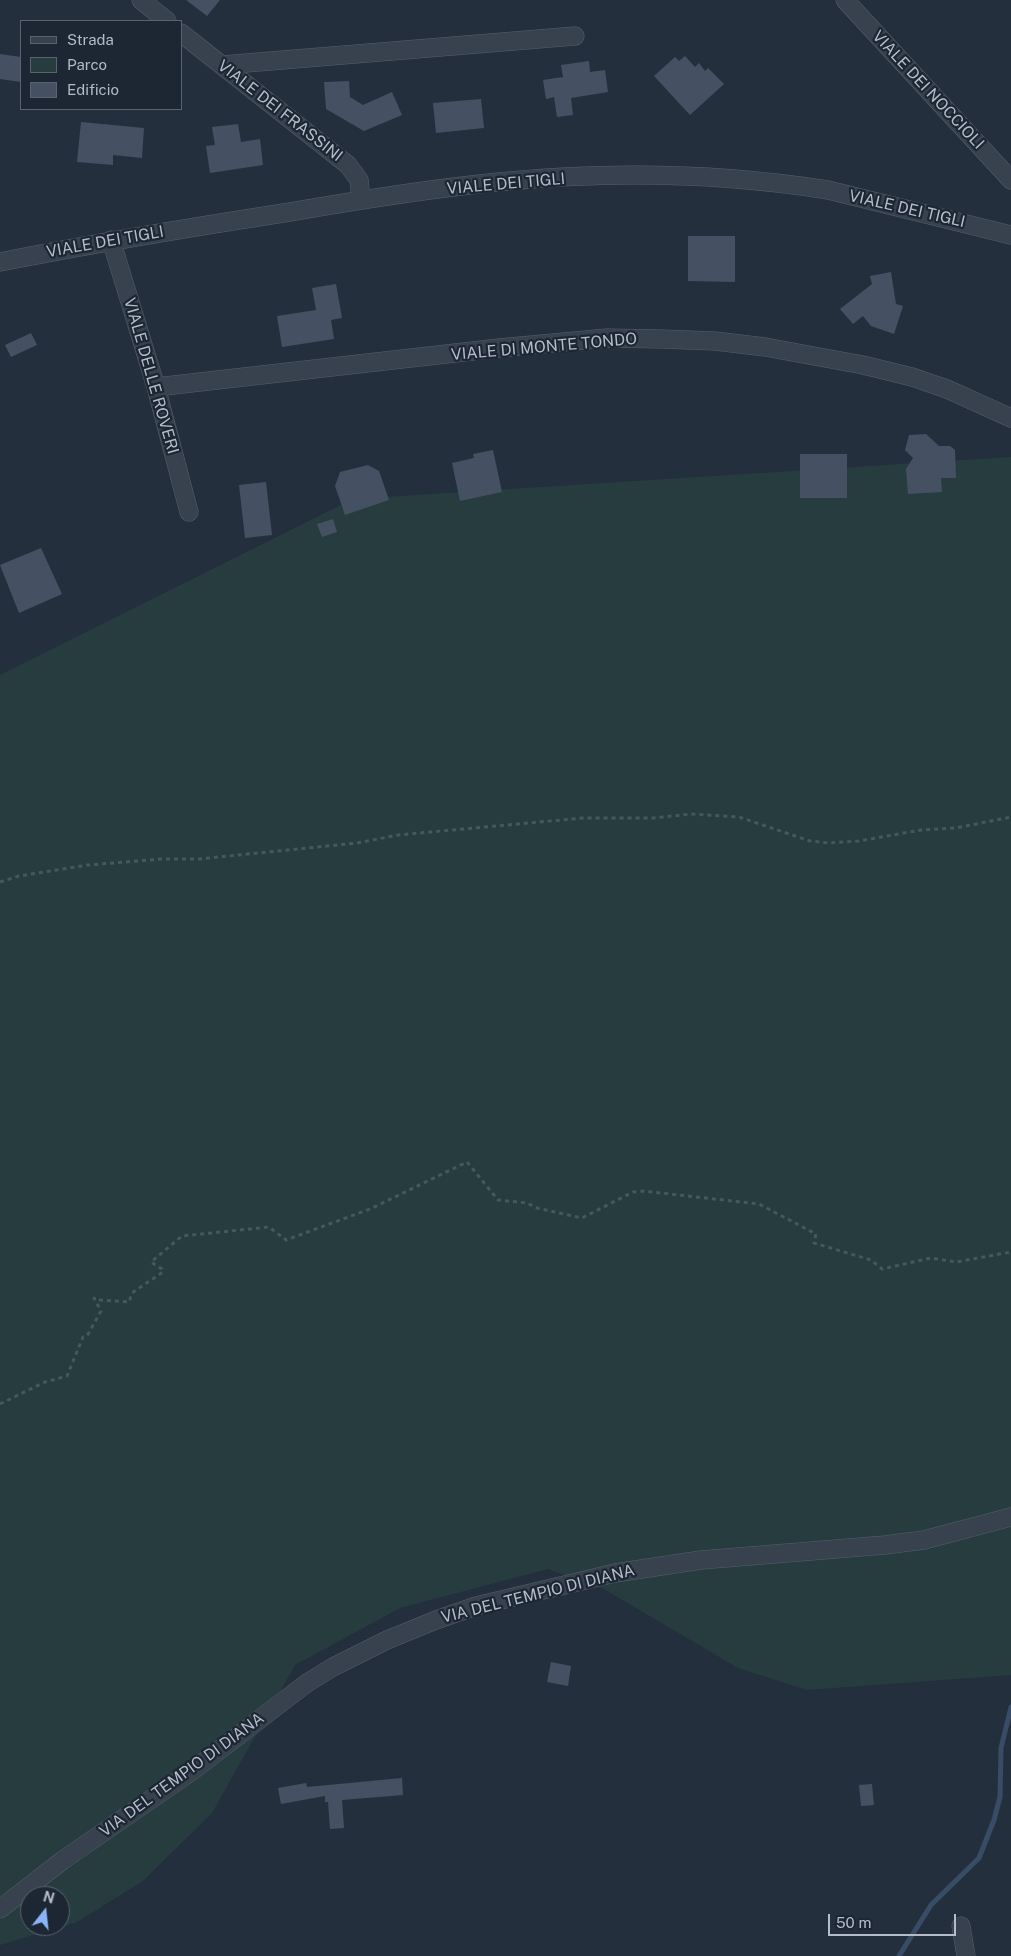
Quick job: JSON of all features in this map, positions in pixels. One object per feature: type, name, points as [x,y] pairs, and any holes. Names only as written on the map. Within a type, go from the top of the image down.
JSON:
[{"type":"street","points":[[141,0],[166,20]]},
{"type":"street","name":"VIALE DEI NOCCIOLI","points":[[845,0],[1011,180]]},
{"type":"street","name":"VIALE DEI FRASSINI","points":[[182,33],[348,165],[358,180],[361,200]]},
{"type":"street","points":[[222,65],[575,36]]},
{"type":"street","name":"VIALE DEI TIGLI","points":[[0,262],[111,240],[361,200],[498,182],[598,176],[704,176],[775,182],[828,190],[1011,235]]},
{"type":"street","name":"VIALE DELLE ROVERI","points":[[111,240],[156,387],[189,512]]},
{"type":"street","name":"VIALE DI MONTE TONDO","points":[[156,387],[508,347],[607,338],[661,339],[715,341],[765,347],[863,365],[912,377],[947,389],[1011,418]]},
{"type":"street","name":"VIA DEL TEMPIO DI DIANA","points":[[0,1909],[64,1860],[223,1749],[307,1683],[373,1647],[436,1620],[476,1606],[625,1571],[701,1560],[924,1540],[1011,1517]]},
{"type":"street","points":[[962,1926],[966,1956]]},
{"type":"path","points":[[0,882],[19,876],[88,865],[162,859],[199,860],[357,843],[398,835],[583,818],[653,818],[691,814],[739,817],[810,841],[829,844],[859,841],[921,830],[956,828],[1011,817]]},
{"type":"path","points":[[0,1404],[45,1382],[67,1376],[83,1337],[87,1336],[101,1312],[94,1298],[98,1300],[129,1302],[132,1293],[164,1272],[151,1262],[182,1236],[269,1227],[286,1240],[370,1209],[467,1162],[498,1200],[527,1203],[537,1208],[582,1218],[633,1192],[644,1191],[759,1204],[816,1234],[814,1243],[871,1260],[882,1269],[932,1258],[956,1262],[1011,1252]]},
{"type":"green space","points":[[1011,457],[1011,1675],[807,1690],[738,1668],[602,1588],[548,1569],[400,1608],[295,1665],[212,1813],[143,1881],[77,1922],[70,1924],[70,1886],[20,1886],[20,1936],[30,1936],[0,1945],[0,675],[353,499]]},
{"type":"building","points":[[186,0],[220,0],[207,16]]},
{"type":"building","points":[[0,54],[20,57],[20,82],[0,79]]},
{"type":"building","points":[[685,56],[695,67],[699,63],[705,71],[708,68],[724,84],[690,115],[654,76],[675,57],[679,61]]},
{"type":"building","points":[[589,61],[590,72],[605,70],[608,92],[571,98],[573,115],[557,117],[554,97],[546,99],[543,80],[563,77],[561,65]]},
{"type":"building","points":[[349,81],[350,97],[363,105],[392,92],[402,115],[364,131],[326,109],[324,82]]},
{"type":"building","points":[[481,99],[484,128],[436,133],[433,103]]},
{"type":"building","points":[[81,122],[144,128],[142,158],[113,155],[113,165],[77,162]]},
{"type":"building","points":[[238,124],[241,142],[260,139],[263,165],[210,173],[206,146],[215,145],[212,127]]},
{"type":"building","points":[[688,236],[735,236],[735,282],[688,281]]},
{"type":"building","points":[[891,272],[896,304],[903,306],[894,334],[871,326],[863,316],[853,324],[840,309],[872,284],[870,276]]},
{"type":"building","points":[[336,284],[342,318],[331,320],[334,339],[282,347],[277,316],[316,310],[312,288]]},
{"type":"building","points":[[31,333],[37,345],[11,357],[5,345]]},
{"type":"building","points":[[926,434],[939,446],[950,446],[955,450],[956,478],[941,478],[942,492],[908,494],[906,469],[913,458],[905,450],[909,435]]},
{"type":"building","points":[[493,450],[502,492],[460,501],[452,463],[474,458],[473,454]]},
{"type":"building","points":[[800,454],[847,454],[847,498],[800,498]]},
{"type":"building","points":[[368,465],[379,471],[389,500],[345,515],[335,486],[340,472]]},
{"type":"building","points":[[266,482],[272,535],[245,538],[239,485]]},
{"type":"building","points":[[333,519],[337,532],[322,537],[317,524]]},
{"type":"building","points":[[41,548],[62,594],[19,613],[0,565]]},
{"type":"building","points":[[551,1662],[571,1666],[568,1686],[547,1682]]},
{"type":"building","points":[[402,1778],[403,1795],[342,1800],[344,1828],[330,1829],[328,1802],[325,1802],[325,1796],[281,1804],[278,1788],[306,1783],[307,1787]]},
{"type":"building","points":[[872,1784],[874,1805],[861,1806],[859,1785]]},
{"type":"waterway","points":[[899,1956],[931,1905],[979,1858],[994,1820],[1000,1797],[1001,1748],[1011,1707]]}]
